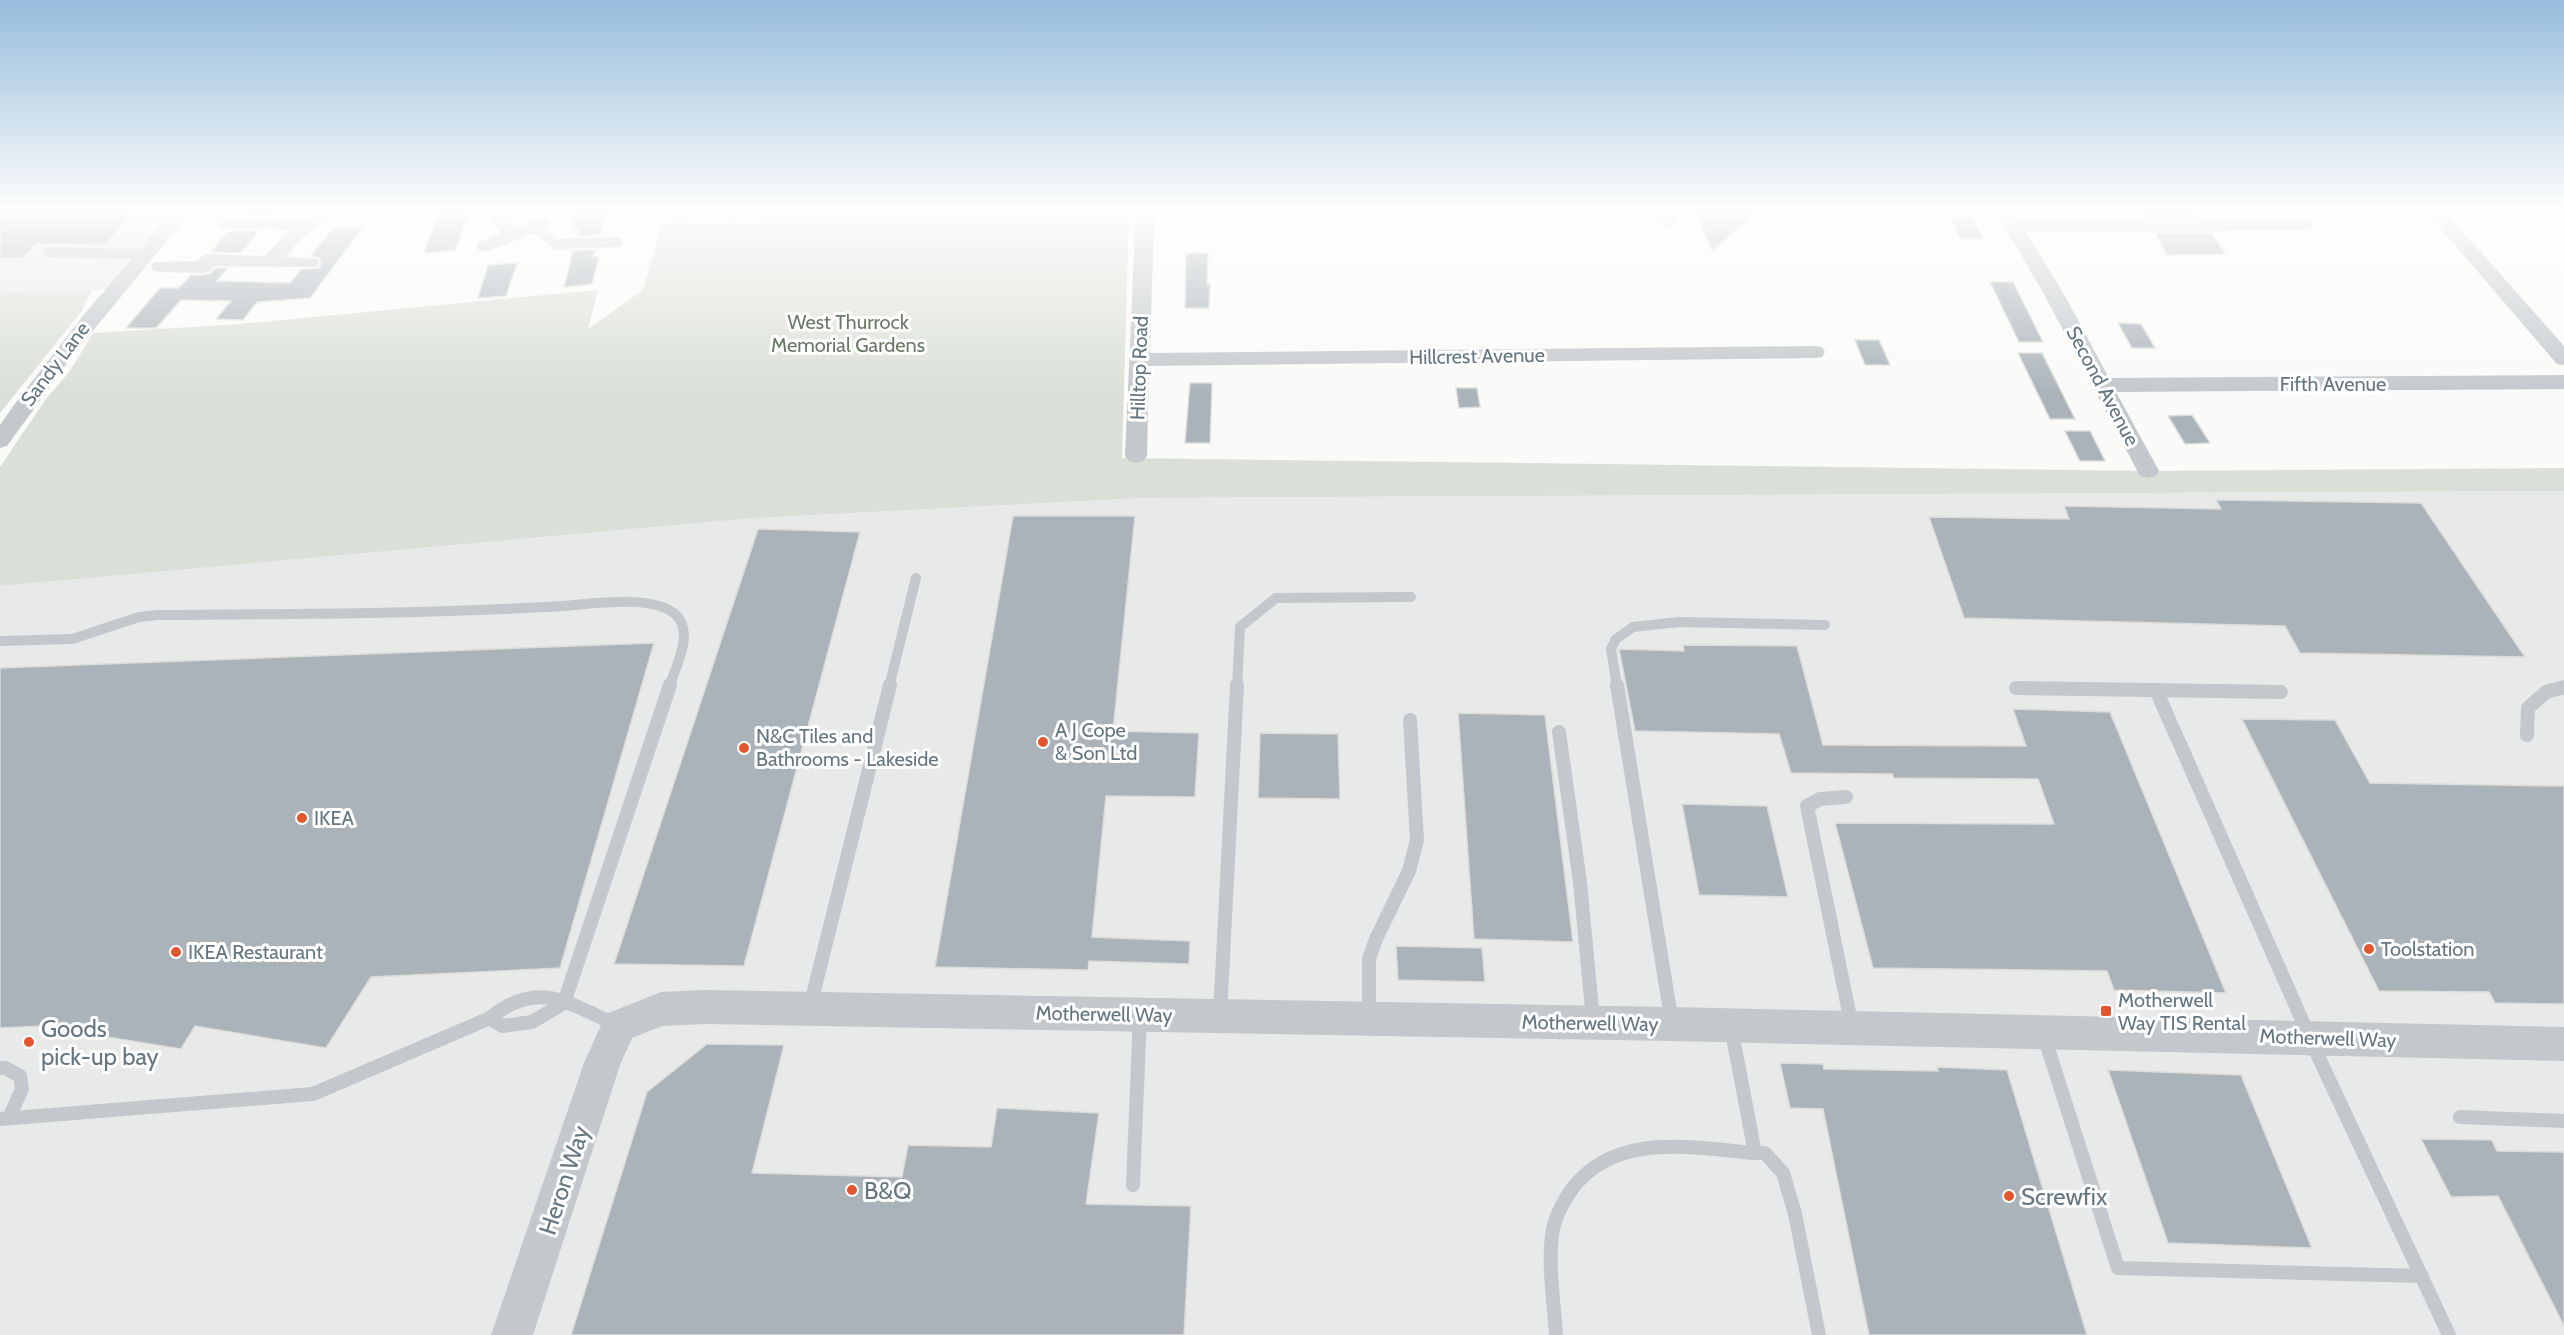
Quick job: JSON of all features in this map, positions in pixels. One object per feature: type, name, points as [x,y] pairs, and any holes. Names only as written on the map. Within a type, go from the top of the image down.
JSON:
[{"type":"street","name":"Sandy Lane","points":[[0,441],[49,370],[94,312],[141,270]]},
{"type":"street","name":"Hilltop Road","points":[[1136,456],[1143,270]]},
{"type":"street","name":"Second Avenue","points":[[2038,270],[2148,471]]},
{"type":"street","points":[[2486,270],[2564,359]]},
{"type":"street","name":"Hillcrest Avenue","points":[[1139,360],[1815,352]]},
{"type":"street","name":"Fifth Avenue","points":[[2103,385],[2564,382]]},
{"type":"street","name":"Motherwell Way","points":[[619,1026],[661,1009],[681,1006],[1672,1024],[2564,1044]]},
{"type":"street","name":"Heron Way","points":[[512,1335],[602,1063],[619,1026]]},
{"type":"lane","points":[[810,1008],[916,578]]},
{"type":"lane","points":[[1220,1016],[1240,627],[1276,598],[1411,597]]},
{"type":"lane","points":[[0,641],[72,639],[139,616],[158,615],[458,612],[635,602],[660,607],[675,613],[684,630],[682,649],[564,1003],[532,1022],[502,1026],[490,1018]]},
{"type":"lane","points":[[1672,1024],[1611,649],[1616,639],[1633,627],[1679,622],[1825,625]]},
{"type":"lane","points":[[2527,735],[2528,708],[2546,692],[2564,687]]},
{"type":"lane","points":[[2016,688],[2281,692]]},
{"type":"lane","points":[[2156,690],[2311,1037],[2449,1335]]},
{"type":"lane","points":[[1369,1019],[1367,979],[1369,959],[1408,871],[1417,840],[1410,720]]},
{"type":"lane","points":[[1560,732],[1580,882],[1593,1024]]},
{"type":"lane","points":[[1846,797],[1824,797],[1807,806],[1852,1028]]},
{"type":"lane","points":[[4,1118],[313,1094],[490,1018],[501,1006],[525,996],[545,995],[619,1026]]},
{"type":"lane","points":[[1133,1185],[1140,1015]]},
{"type":"lane","points":[[1731,1026],[1755,1153]]},
{"type":"lane","points":[[2043,1032],[2118,1268],[2422,1276]]},
{"type":"lane","points":[[0,1068],[5,1068],[20,1076],[22,1089],[4,1118]]},
{"type":"lane","points":[[2460,1117],[2564,1121]]},
{"type":"lane","points":[[1556,1335],[1552,1285],[1552,1231],[1563,1204],[1578,1180],[1600,1163],[1623,1152],[1657,1147],[1765,1153],[1783,1173],[1795,1214],[1819,1335]]},
{"type":"shaded area","points":[[0,270],[142,270],[126,289],[0,293]]},
{"type":"shaded area","points":[[2564,491],[2564,1335],[0,1335],[0,586],[755,518],[1142,498]]},
{"type":"green space","name":"West Thurrock Memorial Gardens","points":[[649,270],[1127,270],[1122,458],[2148,471],[2564,468],[2564,491],[1142,498],[755,518],[0,586],[0,467],[46,399],[70,371],[93,333],[240,324],[598,290],[588,329],[643,290]]},
{"type":"green space","points":[[91,291],[81,312],[0,413],[0,293]]},
{"type":"building","points":[[226,270],[217,281],[290,283],[300,270],[331,270],[310,298],[257,302],[243,320],[216,319],[231,301],[181,300],[156,328],[126,328],[160,288],[179,288],[191,275]]},
{"type":"building","points":[[486,270],[515,270],[506,296],[478,298]]},
{"type":"building","points":[[568,270],[596,270],[592,284],[564,287]]},
{"type":"building","points":[[1186,270],[1207,270],[1207,284],[1210,284],[1209,308],[1185,308]]},
{"type":"building","points":[[1990,282],[2013,282],[2043,342],[2019,342]]},
{"type":"building","points":[[2118,323],[2141,324],[2155,348],[2132,348]]},
{"type":"building","points":[[1855,340],[1879,340],[1890,365],[1865,365]]},
{"type":"building","points":[[2018,353],[2042,353],[2075,419],[2050,419]]},
{"type":"building","points":[[1190,383],[1212,383],[1210,443],[1185,443]]},
{"type":"building","points":[[1456,388],[1477,388],[1480,407],[1459,408]]},
{"type":"building","points":[[2192,415],[2210,443],[2185,444],[2168,416]]},
{"type":"building","points":[[2065,431],[2090,431],[2105,461],[2080,461]]},
{"type":"building","points":[[2216,500],[2421,503],[2525,657],[2300,653],[2285,626],[1964,618],[1929,517],[2069,519],[2064,506],[2221,509]]},
{"type":"building","name":"A J Cope & Son Ltd","points":[[1013,516],[1135,516],[1113,731],[1199,733],[1195,797],[1106,796],[1092,937],[1190,941],[1189,964],[1089,961],[1088,970],[935,967]]},
{"type":"building","name":"N&C Tiles and Bathrooms - Lakeside","points":[[758,529],[860,532],[744,966],[614,964]]},
{"type":"building","name":"IKEA","points":[[654,643],[560,968],[371,977],[326,1048],[195,1026],[181,1049],[95,1035],[102,1023],[0,1028],[0,668]]},
{"type":"building","points":[[1683,645],[1797,646],[1823,745],[2026,746],[2013,709],[2110,712],[2226,993],[2114,990],[2107,971],[1873,968],[1835,823],[2054,824],[2038,779],[1894,778],[1892,774],[1791,773],[1779,734],[1635,731],[1619,649],[1684,651]]},
{"type":"building","points":[[1458,713],[1545,715],[1573,942],[1474,939]]},
{"type":"building","points":[[2242,719],[2335,720],[2370,783],[2564,786],[2564,1004],[2495,1003],[2489,992],[2379,991]]},
{"type":"building","points":[[1260,733],[1338,734],[1340,799],[1258,798]]},
{"type":"building","points":[[1682,804],[1767,806],[1788,897],[1699,895]]},
{"type":"building","points":[[1396,946],[1482,948],[1485,982],[1398,980]]},
{"type":"building","name":"B&Q","points":[[707,1044],[784,1045],[752,1173],[902,1177],[908,1145],[991,1147],[997,1108],[1099,1113],[1086,1204],[1191,1206],[1184,1335],[571,1335],[647,1092]]},
{"type":"building","points":[[1780,1063],[1823,1064],[1824,1069],[1938,1071],[1937,1067],[2007,1070],[2087,1335],[1869,1335],[1823,1109],[1790,1108]]},
{"type":"building","points":[[2108,1070],[2241,1075],[2312,1248],[2168,1243]]},
{"type":"building","points":[[2421,1139],[2492,1140],[2497,1151],[2564,1152],[2564,1326],[2498,1196],[2451,1197]]},
{"type":"place","name":"A J Cope & Son Ltd","points":[[1043,742]]},
{"type":"place","name":"N&C Tiles and Bathrooms - Lakeside","points":[[744,748]]},
{"type":"place","name":"IKEA","points":[[302,818]]},
{"type":"place","name":"Toolstation","points":[[2369,949]]},
{"type":"place","name":"IKEA Restaurant","points":[[176,952]]},
{"type":"place","name":"Motherwell Way TIS Rental","points":[[2106,1011]]},
{"type":"place","name":"Goods pick-up bay","points":[[29,1042]]},
{"type":"place","name":"B&Q","points":[[852,1190]]},
{"type":"place","name":"Screwfix","points":[[2009,1196]]}]
